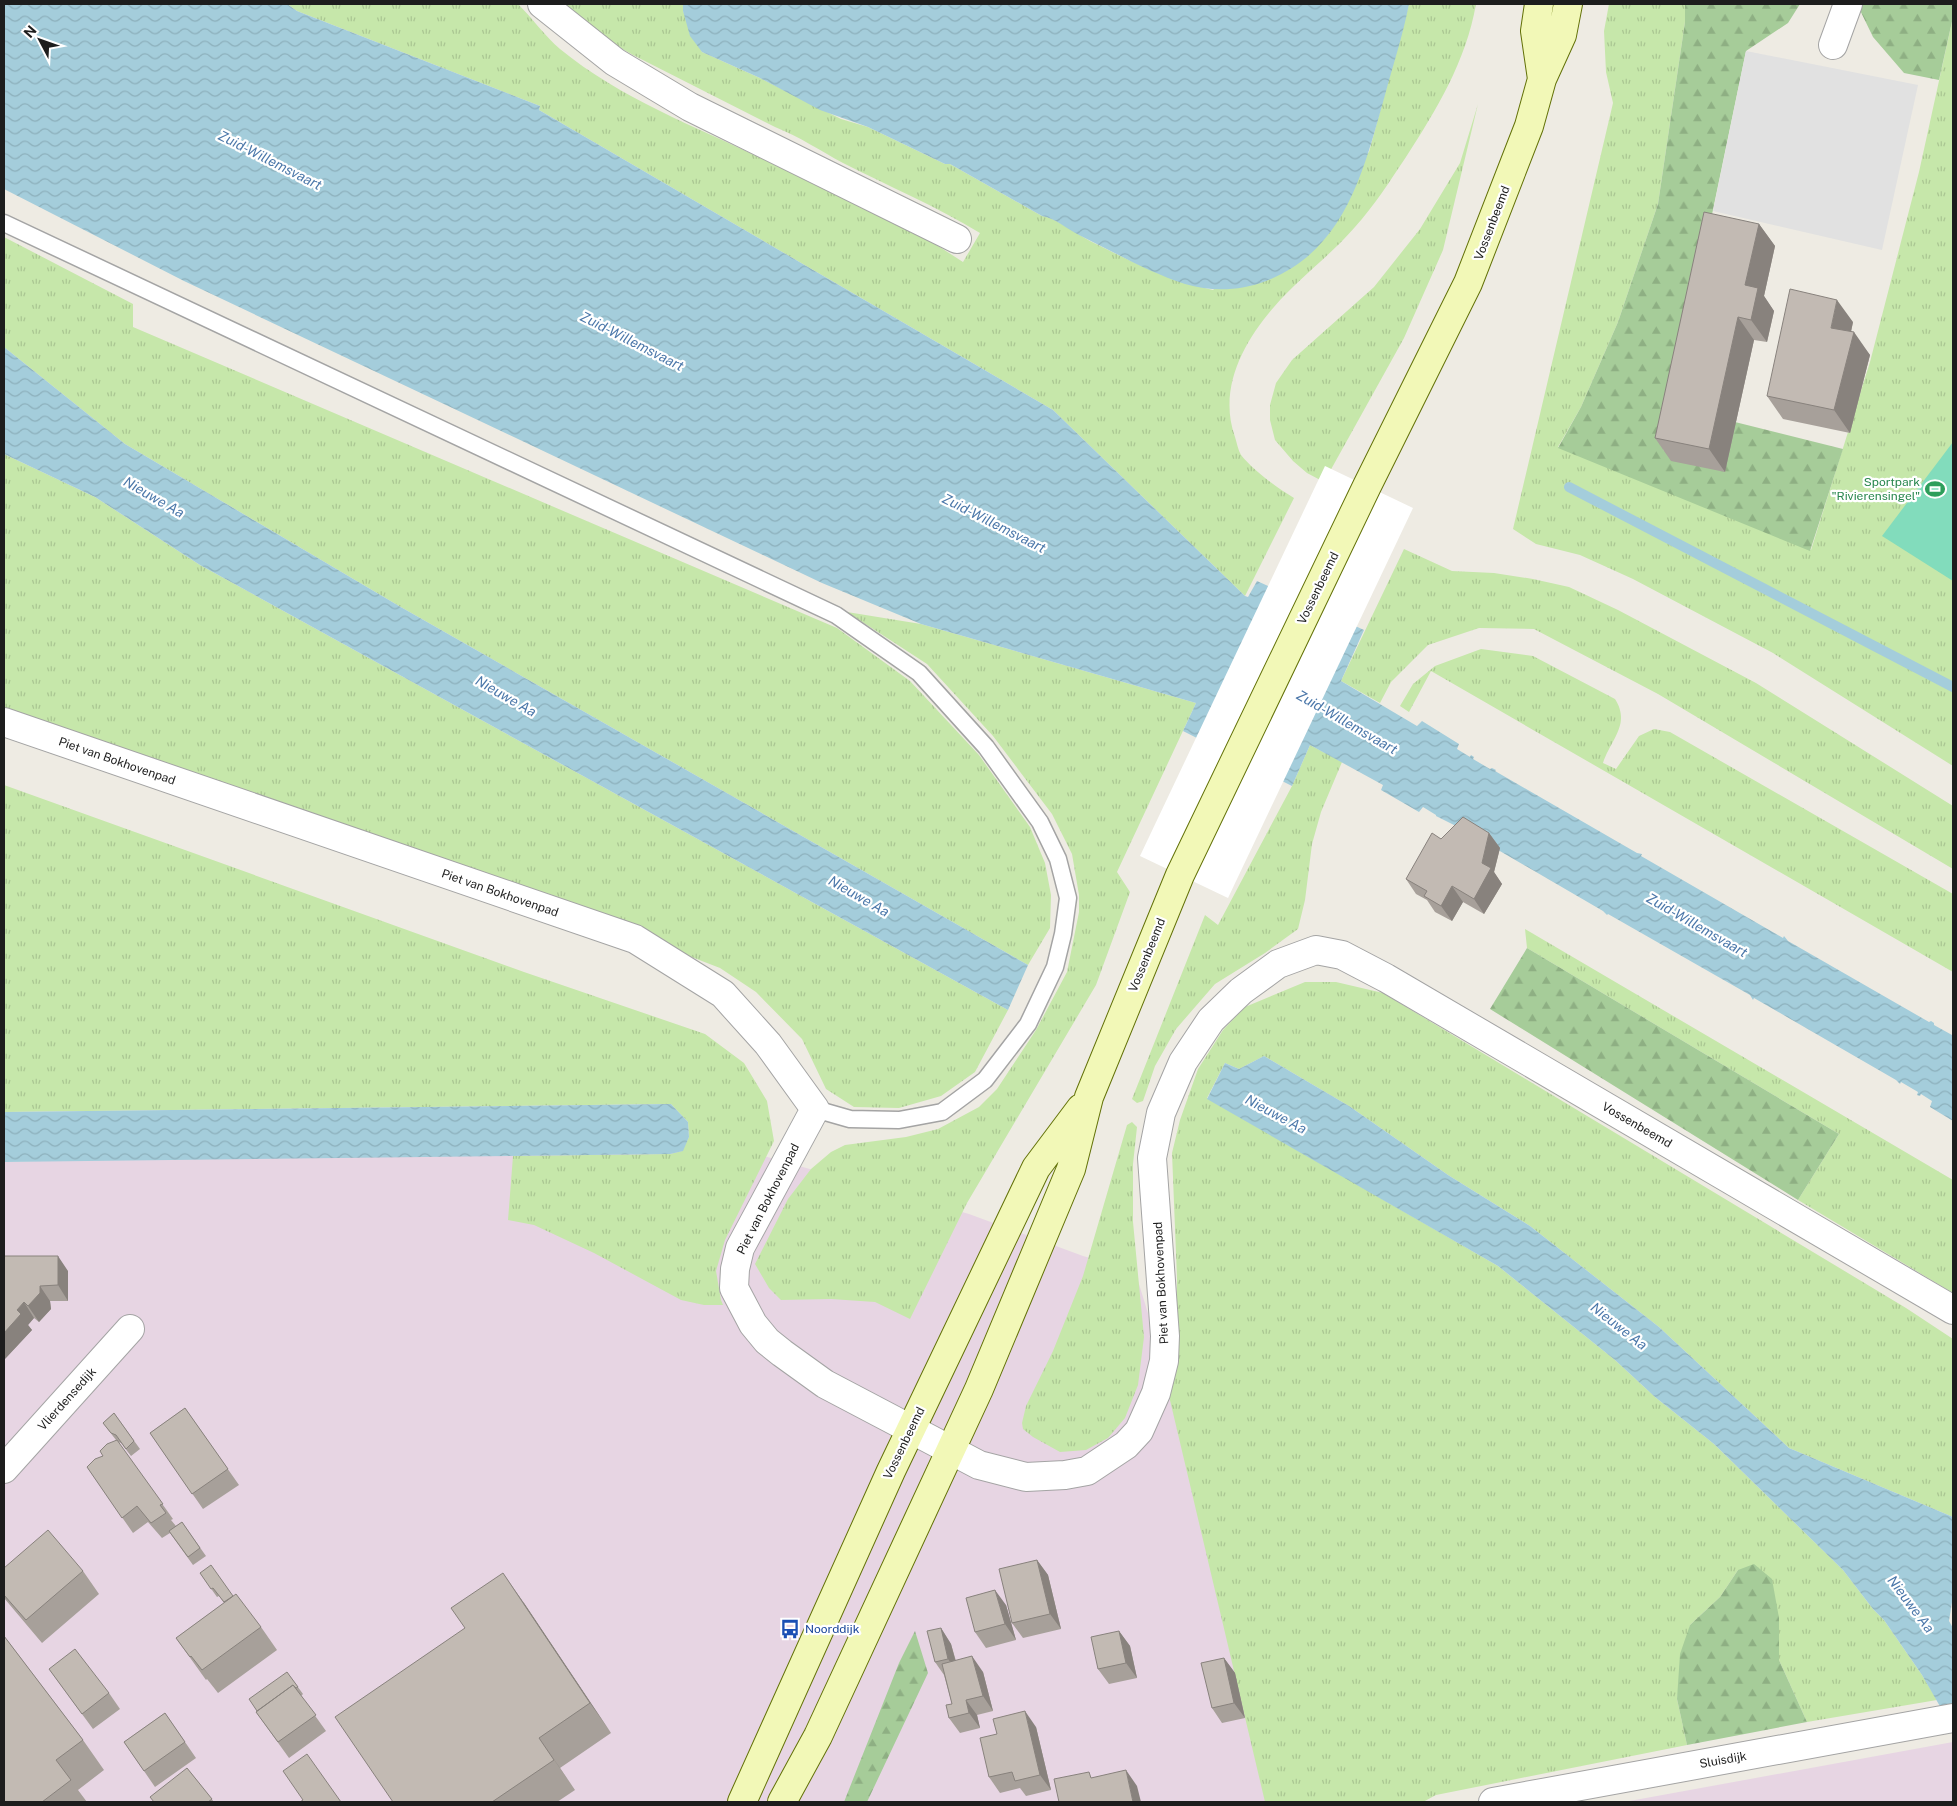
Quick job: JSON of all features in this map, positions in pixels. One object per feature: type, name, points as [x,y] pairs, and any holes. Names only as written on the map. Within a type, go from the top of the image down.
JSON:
[{"type":"main road","name":"Vossenbeemd","points":[[1539,4],[1536,31],[1542,79]]},
{"type":"main road","name":"Vossenbeemd","points":[[782,1802],[818,1736],[952,1451],[1071,1169],[1089,1097],[1180,876],[1366,486],[1468,283],[1529,126],[1542,79],[1562,35],[1568,4]]},
{"type":"main road","name":"Vossenbeemd","points":[[742,1802],[911,1428],[1036,1168],[1089,1097]]},
{"type":"street","points":[[542,4],[615,62],[690,107],[957,239]]},
{"type":"street","points":[[1833,45],[1848,4]]},
{"type":"street","name":"Piet van Bokhovenpad","points":[[4,722],[634,939],[723,994],[768,1044],[815,1109],[740,1248],[735,1269],[734,1288],[753,1324],[767,1341],[825,1384],[979,1465],[1026,1477],[1065,1476],[1087,1471],[1126,1445],[1139,1431],[1156,1393],[1164,1361],[1166,1336],[1152,1158],[1161,1113],[1183,1062],[1211,1020],[1241,991],[1278,964],[1316,950]]},
{"type":"street","name":"Vossenbeemd","points":[[1316,950],[1342,955],[1386,978],[1953,1310]]},
{"type":"street","name":"Vlierdensedijk","points":[[4,1469],[130,1328]]},
{"type":"street","name":"Sluisdijk","points":[[1493,1802],[1941,1720]]},
{"type":"lane","points":[[4,223],[836,615],[919,673],[986,747],[1040,822],[1058,859],[1068,898],[1063,934],[1055,967],[1028,1024],[985,1080],[942,1112],[899,1120],[850,1119],[815,1109]]},
{"type":"shaded area","points":[[1746,51],[1918,85],[1882,250],[1713,211]]},
{"type":"shaded area","points":[[711,1141],[969,1214],[1083,1256],[1135,1271],[1298,1802],[4,1802],[4,1162]]},
{"type":"shaded area","points":[[1953,1742],[1953,1802],[1624,1802]]},
{"type":"green space","points":[[287,4],[518,4],[560,49],[613,86],[669,116],[790,171],[847,198],[859,207],[918,233],[963,262],[980,233],[929,205],[843,163],[793,135],[633,55],[596,34],[562,4],[683,4],[683,11],[702,52],[760,78],[841,119],[868,127],[945,164],[950,164],[1042,216],[1060,223],[1090,241],[1135,263],[1180,281],[1213,290],[1369,152],[1409,4],[1476,4],[1458,65],[1429,121],[1406,157],[1355,227],[1274,307],[1252,336],[1236,368],[1230,402],[1231,419],[1240,453],[1259,473],[1294,498],[1245,596],[1053,410],[539,110],[540,106],[297,11]]},
{"type":"green space","points":[[1609,4],[1685,4],[1685,22],[1658,204],[1618,322],[1581,407],[1558,447],[1811,550],[1870,362],[1919,172],[1953,17],[1953,766],[1773,653],[1633,579],[1580,555],[1536,544],[1513,529],[1613,103],[1606,72],[1604,31]]},
{"type":"green space","points":[[1685,4],[1800,4],[1788,23],[1746,51],[1663,450],[1714,460],[1727,420],[1843,449],[1810,551],[1558,448],[1581,407],[1618,322],[1658,204],[1685,22]]},
{"type":"green space","points":[[1857,4],[1953,4],[1953,17],[1939,80],[1904,73],[1873,37]]},
{"type":"green space","points":[[1478,104],[1443,250],[1404,338],[1324,482],[1307,473],[1293,461],[1275,440],[1270,420],[1270,405],[1276,383],[1292,360],[1374,287],[1420,229],[1460,163]]},
{"type":"green space","points":[[4,237],[133,304],[133,327],[837,628],[910,681],[979,755],[1030,827],[1045,863],[1051,895],[1050,928],[1028,965],[399,606],[125,444],[4,347]]},
{"type":"green space","name":"Sportpark \"Rivierensingel\"","points":[[1953,442],[1953,581],[1882,536]]},
{"type":"green space","points":[[4,454],[95,497],[200,565],[1008,1010],[975,1072],[941,1096],[899,1108],[854,1107],[826,1089],[802,1039],[756,992],[720,968],[663,946],[4,713]]},
{"type":"green space","points":[[1404,549],[1452,571],[1494,573],[1569,587],[1618,610],[1756,683],[1953,806],[1953,869],[1658,694],[1534,629],[1479,628],[1428,645],[1391,682],[1380,703],[1341,681]]},
{"type":"green space","points":[[847,612],[921,624],[1196,703],[1117,872],[1130,892],[1096,985],[967,1203],[910,1319],[875,1302],[831,1299],[781,1300],[769,1288],[755,1264],[788,1199],[811,1169],[831,1152],[845,1145],[906,1137],[938,1129],[979,1107],[997,1089],[1036,1030],[1067,972],[1079,912],[1079,895],[1072,854],[1052,814],[993,736],[927,664]]},
{"type":"green space","points":[[1481,649],[1533,656],[1615,699],[1621,716],[1620,724],[1603,763],[1616,769],[1639,736],[1654,729],[1670,732],[1953,894],[1953,972],[1431,671],[1409,712],[1400,706],[1413,684],[1435,666]]},
{"type":"green space","points":[[1310,745],[1342,762],[1321,812],[1312,844],[1305,900],[1298,929],[1265,953],[1215,984],[1176,1029],[1155,1066],[1143,1101],[1137,1103],[1132,1099],[1205,915],[1218,925],[1292,786]]},
{"type":"green space","points":[[4,785],[524,972],[705,1034],[744,1063],[767,1101],[774,1141],[725,1240],[716,1271],[723,1305],[704,1305],[681,1300],[594,1253],[534,1225],[508,1220],[513,1156],[670,1154],[682,1151],[689,1137],[688,1122],[671,1104],[4,1112]]},
{"type":"green space","points":[[1525,929],[1953,1180],[1953,1293],[1798,1200],[1839,1134],[1527,948]]},
{"type":"green space","points":[[1527,948],[1839,1134],[1798,1200],[1490,1009]]},
{"type":"green space","points":[[1305,982],[1336,982],[1383,993],[1906,1308],[1953,1339],[1953,1517],[1789,1448],[1659,1327],[1530,1226],[1448,1175],[1349,1106],[1264,1056],[1239,1069],[1225,1063],[1207,1098],[1498,1266],[1615,1360],[1655,1397],[1714,1444],[1843,1570],[1873,1609],[1884,1620],[1937,1700],[1807,1722],[1779,1660],[1779,1618],[1738,1570],[1720,1597],[1690,1625],[1677,1699],[1687,1745],[1436,1795],[1423,1802],[1265,1802],[1169,1396],[1176,1368],[1177,1278],[1172,1153],[1180,1120],[1198,1069],[1223,1030],[1245,1007]]},
{"type":"green space","points":[[1132,1122],[1137,1127],[1133,1164],[1133,1222],[1144,1337],[1138,1385],[1125,1418],[1108,1438],[1086,1450],[1060,1452],[1033,1437],[1023,1429],[1022,1423],[1026,1406],[1053,1351],[1083,1276],[1127,1125]]},
{"type":"green space","points":[[1754,1564],[1772,1579],[1779,1618],[1779,1660],[1807,1722],[1687,1745],[1677,1699],[1680,1654],[1690,1625],[1720,1597],[1738,1570]]},
{"type":"green space","points":[[915,1631],[928,1673],[867,1802],[844,1802],[899,1663]]},
{"type":"water","name":"Zuid-Willemsvaart","points":[[4,4],[287,4],[297,11],[540,106],[539,110],[1053,410],[1245,596],[1248,597],[1257,581],[1364,630],[1341,681],[1417,726],[1422,721],[1459,744],[1457,749],[1470,757],[1471,755],[1474,757],[1473,759],[1490,769],[1496,770],[1637,853],[1642,854],[1641,856],[1783,938],[1784,936],[1788,941],[1929,1022],[1931,1021],[1934,1025],[1952,1035],[1953,1033],[1953,1121],[1930,1107],[1932,1101],[1921,1094],[1920,1096],[1917,1095],[1918,1092],[1901,1082],[1900,1084],[1754,998],[1753,1000],[1750,995],[1607,915],[1423,807],[1419,812],[1381,790],[1383,785],[1310,745],[1292,786],[1183,731],[1196,703],[921,624],[822,583],[184,281],[4,189]]},
{"type":"water","points":[[683,4],[1409,4],[1369,151],[1348,204],[1333,228],[1315,249],[1293,267],[1266,281],[1246,287],[1216,289],[1195,287],[1144,268],[1079,235],[1056,221],[1042,216],[950,164],[945,164],[868,127],[820,110],[760,78],[702,52],[690,36]]},
{"type":"water","name":"Nieuwe Aa","points":[[4,347],[125,444],[399,606],[1028,965],[1008,1010],[200,565],[95,497],[4,454]]},
{"type":"water","name":"Nieuwe Aa","points":[[1264,1056],[1349,1106],[1448,1175],[1530,1226],[1659,1327],[1789,1448],[1953,1517],[1953,1596],[1949,1621],[1953,1628],[1953,1729],[1922,1675],[1884,1620],[1873,1609],[1843,1570],[1714,1444],[1655,1397],[1615,1360],[1498,1266],[1207,1099],[1225,1063],[1239,1069]]},
{"type":"water","points":[[671,1104],[688,1122],[689,1137],[683,1151],[670,1154],[4,1162],[4,1112]]},
{"type":"pier","points":[[1325,466],[1413,508],[1228,898],[1140,856]]},
{"type":"building","points":[[1704,212],[1759,224],[1745,285],[1758,288],[1751,320],[1738,317],[1709,449],[1655,438]]},
{"type":"building","points":[[1790,289],[1837,300],[1831,328],[1854,332],[1834,410],[1767,396]]},
{"type":"building","points":[[1463,817],[1489,833],[1482,863],[1491,868],[1474,899],[1452,886],[1441,906],[1424,896],[1427,891],[1406,879],[1432,833],[1441,839]]},
{"type":"building","points":[[4,1256],[58,1256],[58,1285],[40,1286],[40,1293],[28,1306],[24,1302],[17,1310],[21,1314],[4,1333]]},
{"type":"building","points":[[185,1408],[228,1469],[192,1494],[150,1433]]},
{"type":"building","points":[[114,1413],[134,1441],[126,1449],[116,1435],[111,1433],[103,1423]]},
{"type":"building","points":[[117,1440],[163,1504],[160,1505],[166,1513],[151,1523],[137,1506],[122,1518],[87,1467],[95,1459],[103,1456],[100,1451],[107,1444]]},
{"type":"building","points":[[182,1522],[200,1548],[188,1557],[169,1531]]},
{"type":"building","points":[[48,1530],[83,1571],[26,1620],[4,1595],[4,1568]]},
{"type":"building","points":[[1037,1560],[1050,1614],[1012,1623],[999,1569]]},
{"type":"building","points":[[211,1565],[233,1596],[224,1602],[213,1588],[211,1589],[200,1573]]},
{"type":"building","points":[[503,1573],[590,1703],[539,1738],[554,1760],[492,1802],[393,1802],[335,1717],[465,1628],[451,1608]]},
{"type":"building","points":[[995,1590],[1005,1624],[975,1632],[966,1598]]},
{"type":"building","points":[[236,1594],[261,1627],[202,1670],[176,1638]]},
{"type":"building","points":[[941,1628],[948,1659],[935,1662],[927,1631]]},
{"type":"building","points":[[1119,1631],[1126,1663],[1098,1669],[1091,1637]]},
{"type":"building","points":[[4,1636],[83,1740],[56,1760],[71,1780],[42,1802],[4,1802]]},
{"type":"building","points":[[75,1649],[109,1693],[82,1714],[49,1669]]},
{"type":"building","points":[[972,1656],[983,1696],[966,1700],[969,1713],[949,1718],[946,1705],[952,1704],[942,1664]]},
{"type":"building","points":[[1224,1658],[1234,1703],[1212,1708],[1201,1663]]},
{"type":"building","points":[[287,1672],[298,1687],[296,1688],[293,1685],[257,1711],[249,1699]]},
{"type":"building","points":[[293,1685],[316,1715],[278,1742],[256,1712]]},
{"type":"building","points":[[1025,1711],[1040,1775],[1015,1781],[1012,1772],[989,1777],[980,1738],[997,1734],[993,1719]]},
{"type":"building","points":[[165,1713],[185,1742],[144,1771],[124,1742]]},
{"type":"building","points":[[307,1754],[341,1802],[300,1802],[303,1800],[283,1771]]},
{"type":"building","points":[[187,1768],[212,1799],[208,1802],[154,1802],[150,1797]]},
{"type":"building","points":[[1126,1770],[1133,1802],[1059,1802],[1054,1779],[1089,1772],[1091,1778]]},
{"type":"waterway","points":[[1569,487],[1953,687]]},
{"type":"place","name":"Sportpark \"Rivierensingel\"","points":[[1935,489]]},
{"type":"place","name":"Noorddijk","points":[[790,1629]]}]
